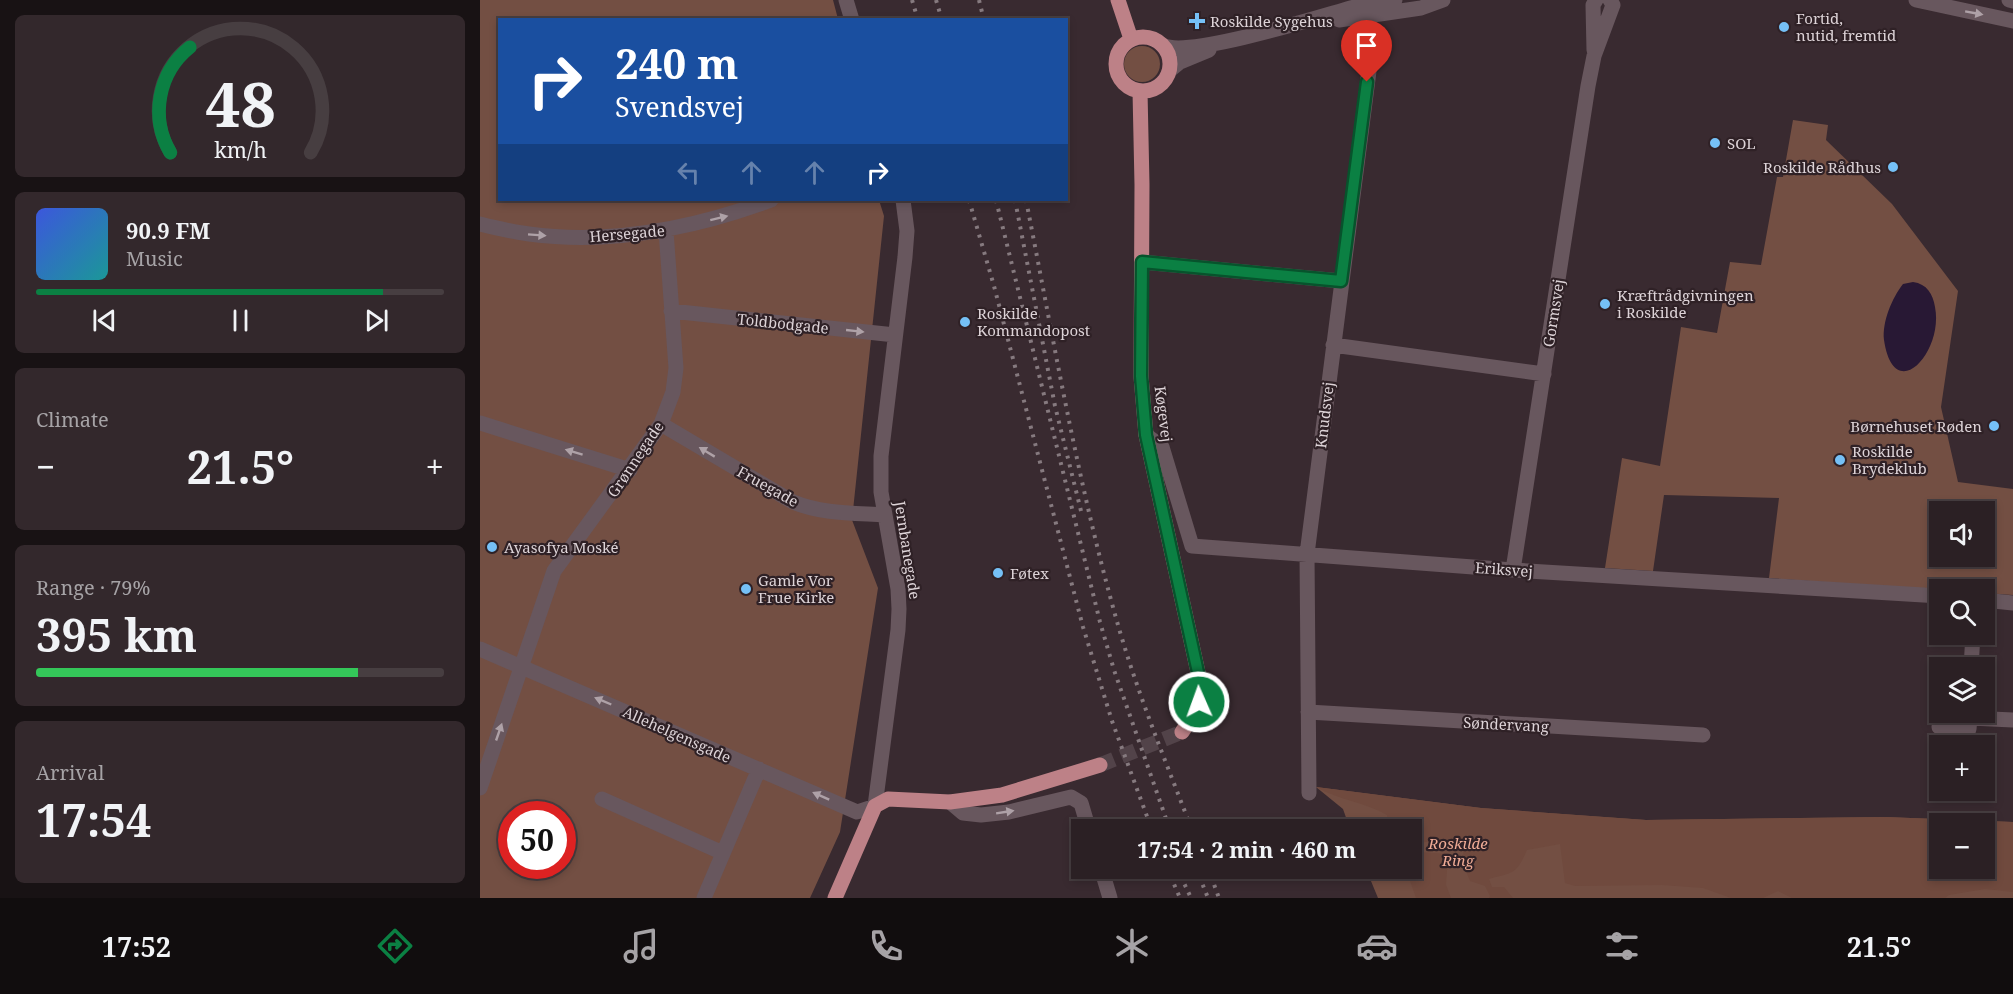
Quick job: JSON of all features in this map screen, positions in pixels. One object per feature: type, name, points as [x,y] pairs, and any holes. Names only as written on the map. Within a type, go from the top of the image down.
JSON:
[{"type":"main road","points":[[1118,0],[1131,39]]},
{"type":"main road","points":[[1145,37],[1154,39],[1162,45],[1170,60],[1169,71],[1165,80],[1158,87],[1140,91],[1122,82],[1116,68],[1118,53],[1124,45],[1131,39],[1145,37]]},
{"type":"main road","name":"Køgevej","points":[[1140,91],[1141,376],[1146,435],[1201,686],[1199,702],[1182,732]]},
{"type":"main road","points":[[875,806],[888,799],[950,802],[1002,795],[1100,765]]},
{"type":"main road","name":"Jernbanegade","points":[[835,898],[875,806]]},
{"type":"street","points":[[846,0],[851,18]]},
{"type":"street","points":[[1162,45],[1177,48],[1231,40],[1400,4],[1421,8],[1443,0]]},
{"type":"street","name":"Gormsvej","points":[[1513,570],[1594,56],[1593,5],[1596,0]]},
{"type":"street","name":"Gormsvej","points":[[1594,56],[1613,5],[1610,0]]},
{"type":"street","points":[[1925,1],[2013,21]]},
{"type":"street","points":[[1169,71],[1180,62],[1231,40]]},
{"type":"street","name":"Knudsvej","points":[[1309,792],[1307,554],[1373,40]]},
{"type":"street","name":"Hersegade","points":[[480,224],[527,234],[573,237],[666,231],[730,215],[768,201]]},
{"type":"street","name":"Jernbanegade","points":[[875,806],[898,630],[898,589],[881,492],[880,456],[907,231],[903,201]]},
{"type":"street","name":"Grønnegade","points":[[480,788],[554,571],[630,470],[661,424],[673,392],[676,368],[666,231]]},
{"type":"street","points":[[1142,262],[1341,281]]},
{"type":"street","name":"Toldbodgade","points":[[671,311],[896,335]]},
{"type":"street","points":[[1333,345],[1544,374]]},
{"type":"street","points":[[480,423],[630,470]]},
{"type":"street","name":"Fruegade","points":[[661,424],[799,505],[819,511],[885,514]]},
{"type":"street","name":"Eriksvej","points":[[1146,435],[1162,447],[1192,546],[1513,570],[1929,595]]},
{"type":"street","points":[[1995,601],[2013,603]]},
{"type":"street","name":"Allehelgensgade","points":[[480,649],[856,812],[875,806]]},
{"type":"street","name":"Søndervang","points":[[1308,712],[1703,735]]},
{"type":"street","points":[[1995,718],[2013,720]]},
{"type":"street","points":[[1939,727],[1969,729],[1969,723]]},
{"type":"street","points":[[704,898],[759,769]]},
{"type":"street","points":[[950,802],[963,813],[981,815],[1009,812],[1071,797],[1081,803],[1086,819]]},
{"type":"street","points":[[602,799],[723,853]]},
{"type":"street","points":[[1104,879],[1110,898]]},
{"type":"green space","points":[[480,0],[833,0],[838,18],[498,18],[498,201],[879,201],[884,216],[852,520],[878,588],[840,832],[810,898],[480,898]]},
{"type":"green space","points":[[1142,46],[1154,52],[1160,64],[1154,76],[1142,82],[1130,76],[1124,64],[1130,52]]},
{"type":"green space","points":[[1793,120],[1828,125],[1826,140],[1892,204],[1958,291],[1941,407],[1958,482],[2013,489],[2013,595],[1995,594],[1995,579],[1929,579],[1929,589],[1769,578],[1779,498],[1664,495],[1653,571],[1605,568],[1622,458],[1660,466],[1681,327],[1717,333],[1730,262],[1761,265],[1777,177],[1783,177]]},
{"type":"green space","name":"Roskilde Ring","points":[[1316,787],[1481,808],[1646,820],[1885,817],[1929,819],[1929,879],[1995,879],[1995,821],[2013,822],[2013,898],[1378,898],[1370,879],[1422,879],[1422,819],[1346,819],[1343,809]]},
{"type":"shaded area","points":[[1913,282],[1926,287],[1931,294],[1935,307],[1936,324],[1932,341],[1925,355],[1917,366],[1907,371],[1897,369],[1889,360],[1884,333],[1886,318],[1895,296],[1903,284]]},
{"type":"shaded area","name":"Roskilde Ring","points":[[1316,787],[1481,808],[1646,820],[1885,817],[1929,819],[1929,879],[1995,879],[1995,821],[2013,822],[2013,892],[1985,889],[1949,895],[1945,898],[1792,898],[1778,891],[1763,898],[1731,898],[1703,888],[1662,885],[1575,886],[1565,883],[1560,844],[1527,850],[1517,868],[1489,879],[1492,887],[1504,887],[1513,898],[1489,898],[1485,886],[1470,881],[1464,866],[1463,848],[1439,841],[1422,842],[1422,819],[1387,819],[1387,815]]},
{"type":"shaded area","points":[[1422,852],[1447,854],[1457,863],[1447,870],[1446,885],[1451,898],[1416,898],[1409,879],[1422,879]]},
{"type":"tunnel","points":[[1100,765],[1182,732]]},
{"type":"railway","points":[[912,0],[917,18]]},
{"type":"railway","points":[[936,0],[941,18]]},
{"type":"railway","points":[[979,0],[984,18]]},
{"type":"railway","points":[[969,201],[994,286],[1083,627],[1112,721],[1148,819]]},
{"type":"railway","points":[[996,201],[1100,622],[1114,670],[1166,819]]},
{"type":"railway","points":[[1015,201],[1055,406],[1082,515]]},
{"type":"railway","points":[[1026,201],[1068,413],[1104,572],[1134,677],[1188,819]]},
{"type":"railway","points":[[1172,879],[1180,898]]},
{"type":"railway","points":[[1182,879],[1191,898]]},
{"type":"railway","points":[[1200,879],[1208,898]]},
{"type":"railway","points":[[1212,879],[1219,898]]},
{"type":"place","name":"Roskilde Sygehus","points":[[1197,21]]},
{"type":"place","name":"Fortid, nutid, fremtid","points":[[1784,27]]},
{"type":"place","name":"SOL","points":[[1715,143]]},
{"type":"place","name":"Roskilde Rådhus","points":[[1893,167]]},
{"type":"place","name":"Kræftrådgivningen i Roskilde","points":[[1605,304]]},
{"type":"place","name":"Roskilde Kommandopost","points":[[965,322]]},
{"type":"place","name":"Børnehuset Røden","points":[[1994,426]]},
{"type":"place","name":"Roskilde Brydeklub","points":[[1840,460]]},
{"type":"place","name":"Ayasofya Moské","points":[[492,547]]},
{"type":"place","name":"Føtex","points":[[998,573]]},
{"type":"place","name":"Gamle Vor Frue Kirke","points":[[746,589]]},
{"type":"route","points":[[1199,702],[1201,686],[1146,435],[1141,376],[1142,262],[1341,281],[1367,82]]}]
